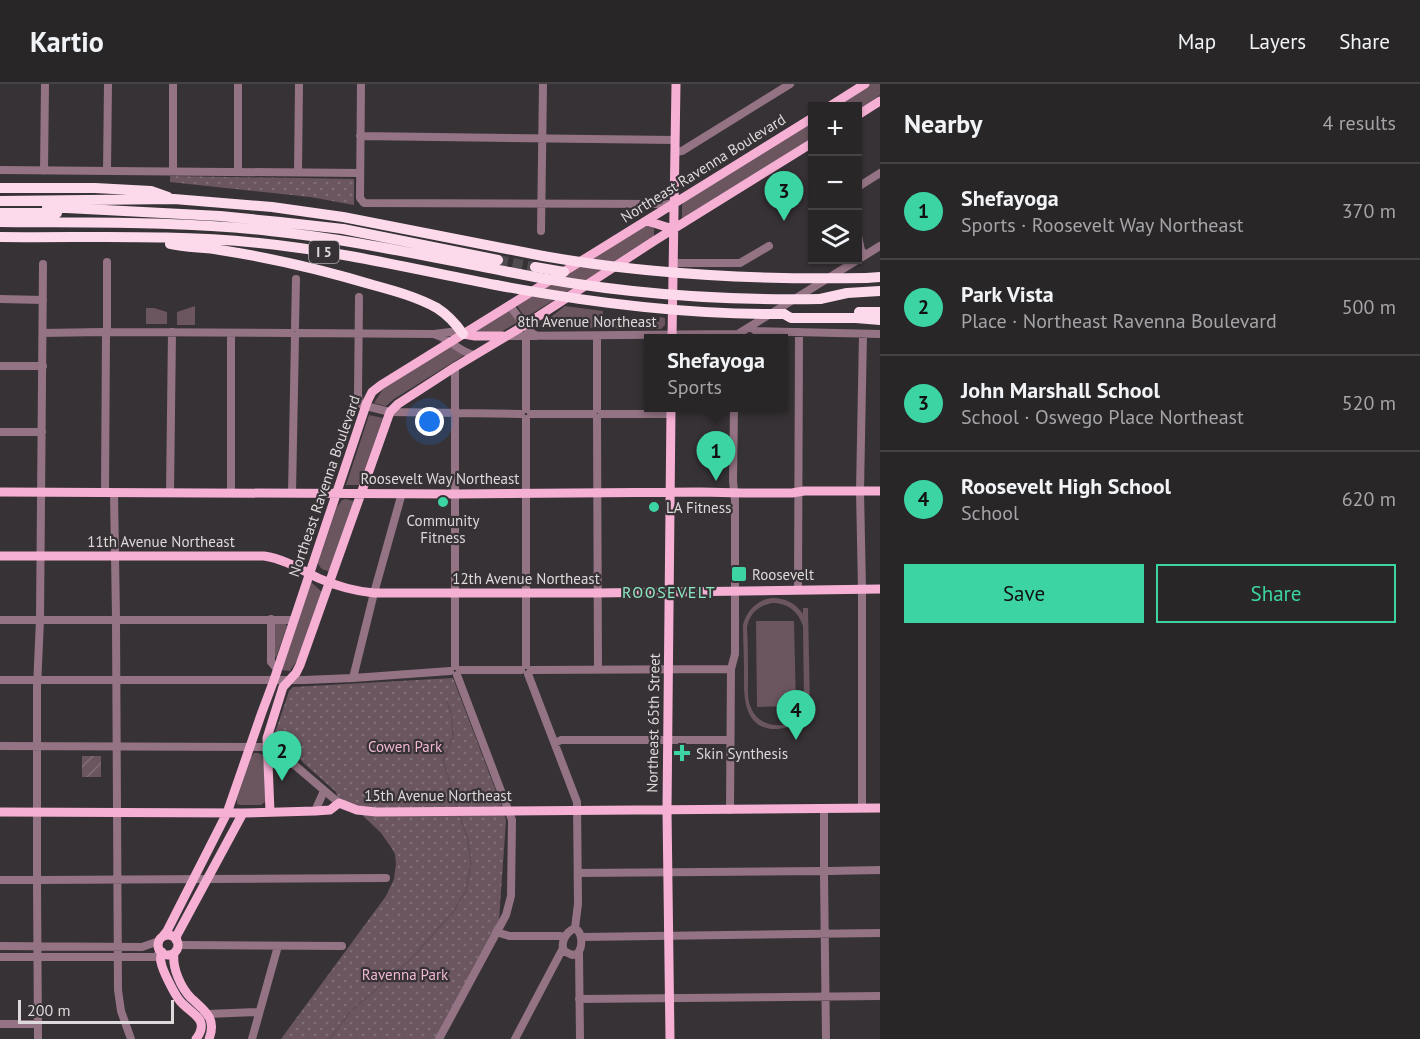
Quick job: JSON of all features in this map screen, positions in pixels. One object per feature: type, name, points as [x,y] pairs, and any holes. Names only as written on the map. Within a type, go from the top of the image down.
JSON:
[{"type":"highway","points":[[0,188],[151,191],[174,199]]},
{"type":"highway","points":[[3,201],[174,199],[272,207],[343,216],[543,256],[615,267],[690,275],[790,279],[876,277]]},
{"type":"highway","points":[[3,201],[22,206],[220,216],[343,229],[498,260]]},
{"type":"highway","points":[[0,213],[123,212]]},
{"type":"highway","points":[[0,222],[177,224],[270,231],[340,241],[585,286],[663,295],[820,299],[880,291]]},
{"type":"highway","name":"I 5","points":[[0,237],[150,237],[216,240],[286,246],[557,296],[631,306],[715,313],[812,316],[880,312]]},
{"type":"highway","points":[[0,243],[60,237]]},
{"type":"highway","points":[[150,237],[173,245],[217,249],[262,257],[393,290],[437,308],[456,324],[463,334]]},
{"type":"highway","points":[[535,267],[564,272]]},
{"type":"highway","points":[[843,296],[880,297]]},
{"type":"highway","points":[[812,316],[880,320]]},
{"type":"main road","points":[[672,334],[676,84]]},
{"type":"main road","points":[[836,102],[865,84]]},
{"type":"main road","points":[[862,112],[880,101]]},
{"type":"main road","name":"Northeast Ravenna Boulevard","points":[[161,938],[168,931],[227,813],[294,620],[314,576],[337,493],[372,392],[564,272],[650,222],[673,204],[808,121]]},
{"type":"main road","points":[[270,812],[267,747],[269,732],[284,685],[296,673],[300,665],[390,412],[398,404],[474,355],[808,146]]},
{"type":"main road","points":[[650,222],[673,229]]},
{"type":"main road","points":[[650,222],[656,225],[658,232],[654,241]]},
{"type":"main road","name":"8th Avenue Northeast","points":[[463,334],[505,336]]},
{"type":"main road","name":"Northeast 65th Street","points":[[670,1039],[667,810],[671,412]]},
{"type":"main road","name":"Roosevelt Way Northeast","points":[[0,492],[455,494],[880,491]]},
{"type":"main road","name":"11th Avenue Northeast","points":[[0,556],[264,556],[293,565],[314,576]]},
{"type":"main road","name":"12th Avenue Northeast","points":[[314,576],[349,589],[374,593],[880,589]]},
{"type":"main road","points":[[0,812],[243,813],[330,810],[339,803]]},
{"type":"main road","name":"15th Avenue Northeast","points":[[339,803],[357,810],[376,812],[880,808]]},
{"type":"main road","points":[[209,1039],[211,1027],[186,991],[174,965],[177,935],[243,813]]},
{"type":"main road","points":[[176,946],[171,935],[161,938],[158,946],[159,957],[179,1000],[203,1015]]},
{"type":"main road","points":[[159,957],[169,955],[176,946]]},
{"type":"main road","points":[[196,1039],[200,1032],[203,1015]]},
{"type":"street","points":[[44,171],[45,84]]},
{"type":"street","points":[[107,171],[108,84]]},
{"type":"street","points":[[173,84],[173,171]]},
{"type":"street","points":[[238,84],[238,172]]},
{"type":"street","points":[[298,172],[299,84]]},
{"type":"street","points":[[361,84],[360,198],[366,204],[673,204]]},
{"type":"street","points":[[541,231],[543,84]]},
{"type":"street","points":[[675,152],[682,151],[790,84]]},
{"type":"street","points":[[360,136],[675,140]]},
{"type":"street","points":[[0,170],[360,172]]},
{"type":"street","points":[[862,184],[880,173]]},
{"type":"street","points":[[674,263],[740,263],[769,246]]},
{"type":"street","points":[[738,334],[880,246]]},
{"type":"street","points":[[862,251],[865,255]]},
{"type":"street","points":[[107,262],[109,493],[116,556],[118,997],[131,1039]]},
{"type":"street","points":[[38,1039],[37,746],[42,492],[43,264]]},
{"type":"street","points":[[292,493],[296,279]]},
{"type":"street","points":[[359,297],[359,402],[366,407],[390,412],[455,414],[646,412]]},
{"type":"street","points":[[0,299],[43,300]]},
{"type":"street","points":[[510,306],[536,336]]},
{"type":"street","points":[[759,321],[771,332]]},
{"type":"street","points":[[750,327],[756,331],[771,332],[880,334]]},
{"type":"street","points":[[170,493],[172,332]]},
{"type":"street","name":"8th Avenue Northeast","points":[[43,333],[434,334],[450,332],[463,334]]},
{"type":"street","points":[[798,590],[799,332]]},
{"type":"street","points":[[231,333],[231,492]]},
{"type":"street","name":"8th Avenue Northeast","points":[[434,334],[445,338],[465,353],[474,355]]},
{"type":"street","points":[[862,334],[860,491],[862,808]]},
{"type":"street","name":"8th Avenue Northeast","points":[[505,336],[644,337]]},
{"type":"street","points":[[526,336],[526,669],[577,802],[578,904],[575,928]]},
{"type":"street","points":[[597,336],[598,669]]},
{"type":"street","points":[[0,366],[43,366]]},
{"type":"street","points":[[439,1039],[496,932],[508,908],[511,896],[512,820],[510,811],[456,670],[456,367]]},
{"type":"street","points":[[359,390],[372,392]]},
{"type":"street","points":[[730,810],[730,669],[735,654],[734,412]]},
{"type":"street","points":[[0,432],[42,432]]},
{"type":"street","points":[[353,678],[402,493]]},
{"type":"street","points":[[271,619],[271,662],[278,669]]},
{"type":"street","points":[[0,620],[294,620]]},
{"type":"street","points":[[0,680],[290,680],[456,670],[730,669]]},
{"type":"street","points":[[555,743],[561,740],[730,740]]},
{"type":"street","points":[[0,746],[267,747],[277,750],[339,803]]},
{"type":"street","points":[[315,811],[324,791]]},
{"type":"street","points":[[824,808],[826,1039]]},
{"type":"street","points":[[578,873],[880,870]]},
{"type":"street","points":[[0,880],[386,878]]},
{"type":"street","points":[[575,928],[581,936],[579,953],[580,1039]]},
{"type":"street","points":[[515,1039],[562,950],[564,938],[575,928]]},
{"type":"street","points":[[496,932],[509,936],[560,936],[564,938]]},
{"type":"street","points":[[581,936],[880,933]]},
{"type":"street","points":[[0,946],[142,947],[161,938]]},
{"type":"street","points":[[252,1039],[278,945]]},
{"type":"street","points":[[176,946],[342,946]]},
{"type":"street","points":[[562,950],[572,955],[579,953]]},
{"type":"street","points":[[0,957],[159,957]]},
{"type":"street","points":[[579,999],[880,996]]},
{"type":"street","points":[[203,1015],[259,1012]]},
{"type":"street","points":[[0,1024],[38,1024]]},
{"type":"green space","points":[[869,84],[880,84],[880,95],[862,107],[862,102],[840,102]]},
{"type":"green space","points":[[808,122],[808,140],[682,219],[684,200]]},
{"type":"green space","points":[[170,176],[354,179],[354,205],[310,197],[170,182]]},
{"type":"green space","points":[[645,224],[654,229],[653,238],[525,318],[516,304]]},
{"type":"green space","points":[[195,306],[195,325],[177,325],[177,312]]},
{"type":"green space","points":[[565,306],[603,311],[603,318],[608,322],[619,324],[619,328],[538,327]]},
{"type":"green space","points":[[146,308],[167,312],[167,324],[146,324]]},
{"type":"green space","points":[[510,309],[518,322],[499,333],[477,334],[474,331]]},
{"type":"green space","points":[[660,317],[665,318],[665,325],[661,329],[625,328],[625,325],[630,323],[659,322]]},
{"type":"green space","points":[[451,346],[464,355],[386,406],[374,403],[383,389]]},
{"type":"green space","points":[[369,415],[383,418],[359,485],[346,485]]},
{"type":"green space","points":[[342,500],[353,501],[353,504],[330,571],[326,571],[318,563],[337,507]]},
{"type":"green space","points":[[311,582],[322,592],[300,656],[290,671],[281,670]]},
{"type":"green space","points":[[772,598],[786,600],[803,614],[803,608],[808,608],[810,708],[806,709],[794,723],[782,729],[765,728],[757,723],[747,708],[744,688],[743,625],[753,607]],"holes":[[[772,603],[783,604],[792,609],[803,626],[804,702],[793,720],[782,725],[768,724],[760,719],[753,712],[748,694],[747,627],[750,618],[759,608]]]},
{"type":"green space","points":[[756,621],[794,621],[796,706],[757,707]]},
{"type":"green space","points":[[275,623],[285,623],[287,626],[276,658],[275,656]]},
{"type":"green space","points":[[453,678],[506,821],[498,934],[439,1039],[281,1039],[386,896],[394,879],[396,864],[395,854],[381,833],[357,810],[339,803],[336,792],[278,740],[275,733],[289,691],[293,687]]},
{"type":"green space","points":[[254,753],[264,755],[265,802],[261,805],[240,805],[237,804],[237,799]]},
{"type":"green space","points":[[82,756],[101,756],[101,777],[82,777]]},
{"type":"waterway","points":[[447,702],[452,715],[453,737],[443,760],[457,807]]},
{"type":"waterway","points":[[330,1039],[350,1012],[412,958],[453,912],[466,891],[471,865],[468,840],[459,814]]},
{"type":"tunnel","points":[[498,260],[535,267]]},
{"type":"place","name":"John Marshall School","points":[[784,221]]},
{"type":"place","name":"Shefayoga","points":[[716,481]]},
{"type":"place","name":"Community Fitness","points":[[443,502]]},
{"type":"place","name":"LA Fitness","points":[[654,507]]},
{"type":"place","name":"Roosevelt","points":[[739,574]]},
{"type":"place","name":"Roosevelt High School","points":[[796,740]]},
{"type":"place","name":"Skin Synthesis","points":[[682,753]]},
{"type":"place","name":"Park Vista","points":[[282,781]]},
{"type":"district","name":"ROOSEVELT","points":[[669,592]]},
{"type":"park label","name":"Cowen Park","points":[[405,746]]},
{"type":"park label","name":"Ravenna Park","points":[[405,974]]}]
